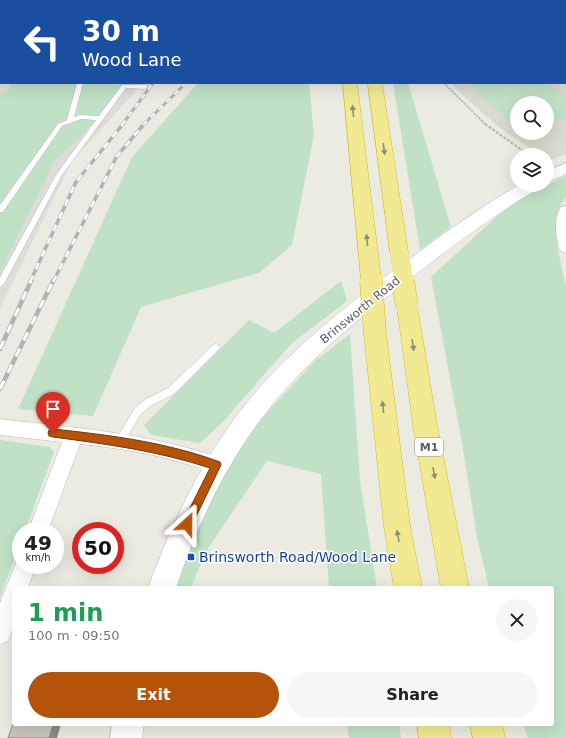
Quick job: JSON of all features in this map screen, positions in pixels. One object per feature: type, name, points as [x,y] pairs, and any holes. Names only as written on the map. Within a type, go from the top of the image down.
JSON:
[{"type":"highway","points":[[350,84],[371,279],[375,333],[397,526],[408,586]]},
{"type":"highway","name":"M1","points":[[375,84],[425,425],[456,586]]},
{"type":"highway","points":[[433,726],[435,738]]},
{"type":"highway","points":[[486,726],[489,738]]},
{"type":"main road","points":[[554,174],[566,168]]},
{"type":"main road","name":"Brinsworth Road","points":[[163,586],[193,509],[216,465],[251,414],[309,351],[350,315],[491,209],[520,192]]},
{"type":"main road","points":[[126,738],[128,726]]},
{"type":"street","points":[[566,210],[562,217],[566,248]]},
{"type":"street","points":[[0,427],[120,441],[181,454],[216,465]]},
{"type":"street","points":[[41,522],[74,435]]},
{"type":"street","points":[[18,586],[22,574]]},
{"type":"street","points":[[0,633],[12,600]]},
{"type":"lane","points":[[70,121],[80,84]]},
{"type":"lane","points":[[0,284],[59,175],[124,86],[145,87]]},
{"type":"lane","points":[[0,210],[60,126],[80,117],[101,118]]},
{"type":"lane","points":[[120,441],[138,411],[149,402],[171,391],[216,347]]},
{"type":"path","points":[[445,84],[491,129],[520,148]]},
{"type":"shaded area","points":[[0,84],[142,84],[72,161],[0,308]]},
{"type":"shaded area","points":[[451,84],[566,84],[566,154],[554,159],[554,148],[529,148],[517,140],[554,140],[554,96],[510,96],[510,135],[497,126]]},
{"type":"green space","points":[[10,84],[133,84],[54,162],[0,272],[0,94],[6,93]]},
{"type":"green space","points":[[197,84],[309,84],[314,135],[292,245],[259,273],[141,307],[93,416],[18,409],[132,157]]},
{"type":"green space","points":[[393,84],[408,84],[451,227],[420,250]]},
{"type":"green space","points":[[468,84],[549,84],[566,97],[566,118],[554,121],[554,96],[510,96],[510,122]]},
{"type":"green space","points":[[566,175],[566,197],[560,207],[556,229],[566,287],[566,738],[528,738],[524,726],[554,726],[554,586],[489,586],[477,537],[462,443],[431,277],[508,206],[534,192],[554,192],[554,181]]},
{"type":"green space","points":[[341,281],[347,301],[291,344],[222,423],[200,443],[151,435],[144,425],[249,320],[274,333]]},
{"type":"green space","points":[[350,334],[360,481],[377,586],[329,586],[321,474],[267,461],[205,553],[192,586],[175,586],[205,500],[247,434],[316,360]]},
{"type":"green space","points":[[0,440],[50,447],[54,452],[28,522],[12,522],[12,565],[0,598]]},
{"type":"green space","points":[[347,726],[399,726],[401,738],[349,738]]},
{"type":"building","points":[[12,726],[52,726],[49,738],[8,738]]},
{"type":"railway","points":[[122,125],[152,84]]},
{"type":"railway","points":[[144,124],[185,84]]},
{"type":"railway","points":[[30,282],[76,182],[123,124]]},
{"type":"railway","points":[[53,282],[117,156],[144,124]]},
{"type":"railway","points":[[0,349],[31,281]]},
{"type":"railway","points":[[0,389],[53,281]]},
{"type":"place","name":"Brinsworth Road/Wood Lane","points":[[191,557]]},
{"type":"route","points":[[53,433],[123,441],[181,454],[216,465],[193,509],[187,524]]}]
